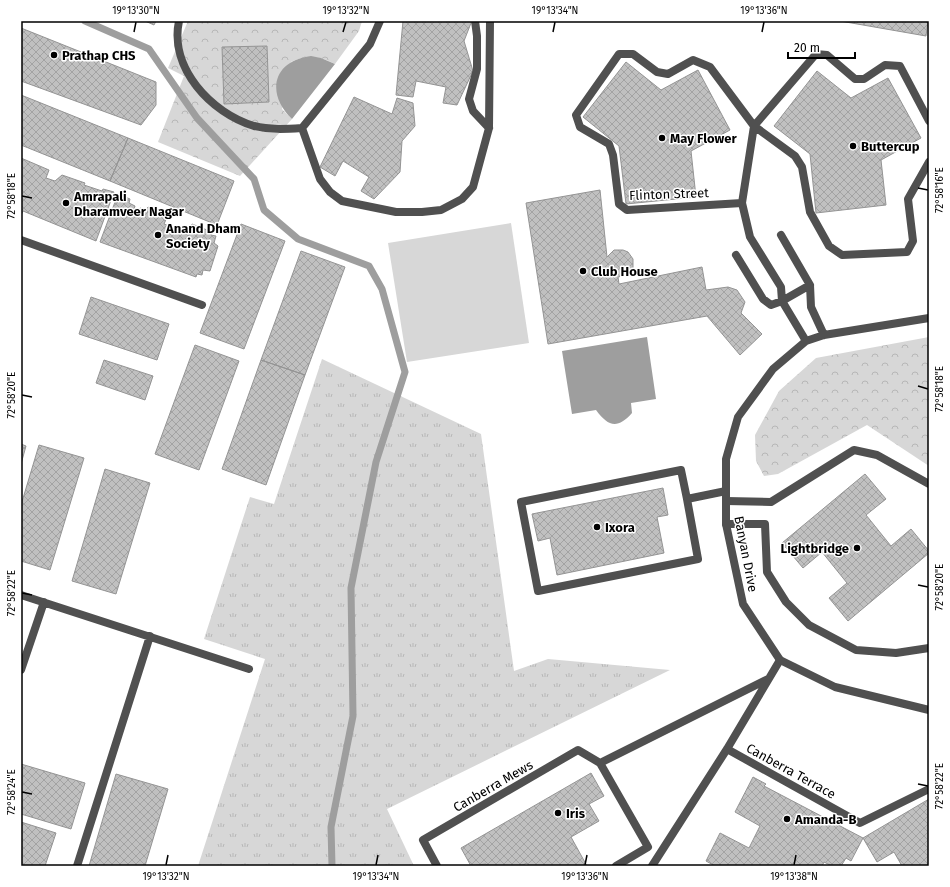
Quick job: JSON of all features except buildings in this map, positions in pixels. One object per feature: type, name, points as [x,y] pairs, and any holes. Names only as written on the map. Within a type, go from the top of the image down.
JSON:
[{"type":"street","points":[[179,21],[176,34],[181,57],[186,69],[202,94],[234,119],[254,126],[274,130],[302,128],[370,44],[380,21]]},
{"type":"street","points":[[475,21],[477,36],[477,69],[469,99],[473,111],[489,128]]},
{"type":"street","points":[[302,128],[320,179],[330,192],[342,201],[396,212],[422,212],[441,210],[462,199],[473,187],[489,128],[490,21]]},
{"type":"street","name":"Flinton Street","points":[[742,203],[627,210],[619,204],[613,155],[609,144],[580,127],[576,115],[619,54],[633,54],[657,72],[668,74],[693,60],[710,67],[754,126],[795,156],[802,167],[810,212],[828,246],[842,254],[908,252],[913,241],[908,199],[929,162]]},
{"type":"street","points":[[806,341],[782,301],[781,287],[750,237],[742,203],[754,126],[816,54],[827,55],[855,79],[864,79],[885,66],[900,66],[929,121]]},
{"type":"street","points":[[780,235],[810,285],[811,307],[824,335]]},
{"type":"street","points":[[21,240],[202,305]]},
{"type":"street","points":[[736,254],[763,299],[771,305],[782,301],[810,285]]},
{"type":"street","name":"Banyan Drive","points":[[780,660],[743,604],[726,524],[726,459],[738,417],[773,369],[806,341],[824,335],[929,318]]},
{"type":"street","points":[[726,500],[771,502],[854,450],[877,455],[929,484]]},
{"type":"street","points":[[681,470],[687,499],[698,559],[538,591],[521,502],[681,470]]},
{"type":"street","points":[[687,499],[726,491]]},
{"type":"street","points":[[726,524],[765,524],[767,572],[786,602],[809,625],[856,650],[896,653],[929,648]]},
{"type":"street","points":[[21,594],[249,668]]},
{"type":"street","points":[[21,670],[44,602]]},
{"type":"street","points":[[77,866],[150,636]]},
{"type":"street","points":[[780,660],[835,687],[929,710]]},
{"type":"street","name":"Canberra Terrace","points":[[652,866],[727,749],[780,660]]},
{"type":"street","points":[[600,763],[769,678]]},
{"type":"street","name":"Canberra Terrace","points":[[727,749],[860,823],[929,789]]},
{"type":"street","name":"Canberra Mews","points":[[437,866],[423,840],[578,750],[600,763],[648,847],[616,866]]},
{"type":"green space","points":[[188,21],[362,21],[359,31],[335,64],[324,59],[313,57],[297,59],[291,62],[282,109],[292,119],[240,176],[158,142],[184,76],[168,68]]},
{"type":"green space","points":[[511,223],[529,343],[407,362],[388,243]]},
{"type":"green space","points":[[929,337],[929,466],[867,425],[778,474],[764,476],[756,461],[755,435],[779,391],[816,358]]},
{"type":"green space","points":[[322,359],[481,434],[514,671],[548,659],[670,670],[387,809],[414,866],[198,866],[265,659],[204,639],[250,497],[274,504]]},
{"type":"shaded area","points":[[311,56],[321,58],[335,64],[292,119],[284,109],[279,99],[276,89],[277,80],[281,72],[288,64],[298,59]]},
{"type":"shaded area","points":[[647,337],[656,399],[631,403],[632,413],[622,422],[617,424],[613,424],[605,420],[596,410],[572,414],[562,351]]},
{"type":"waterway","points":[[85,21],[149,49],[197,118],[254,179],[264,210],[298,239],[369,266],[382,289],[405,372],[376,462],[351,588],[353,716],[331,827],[332,866]]},
{"type":"place","name":"Prathap CHS","points":[[54,55]]},
{"type":"place","name":"May Flower","points":[[662,138]]},
{"type":"place","name":"Buttercup","points":[[853,146]]},
{"type":"place","name":"Amrapali Dharamveer Nagar","points":[[66,203]]},
{"type":"place","name":"Anand Dham Society","points":[[158,235]]},
{"type":"place","name":"Club House","points":[[583,271]]},
{"type":"place","name":"Ixora","points":[[597,527]]},
{"type":"place","name":"Lightbridge","points":[[857,548]]},
{"type":"place","name":"Iris","points":[[558,813]]},
{"type":"place","name":"Amanda-B","points":[[787,819]]}]
